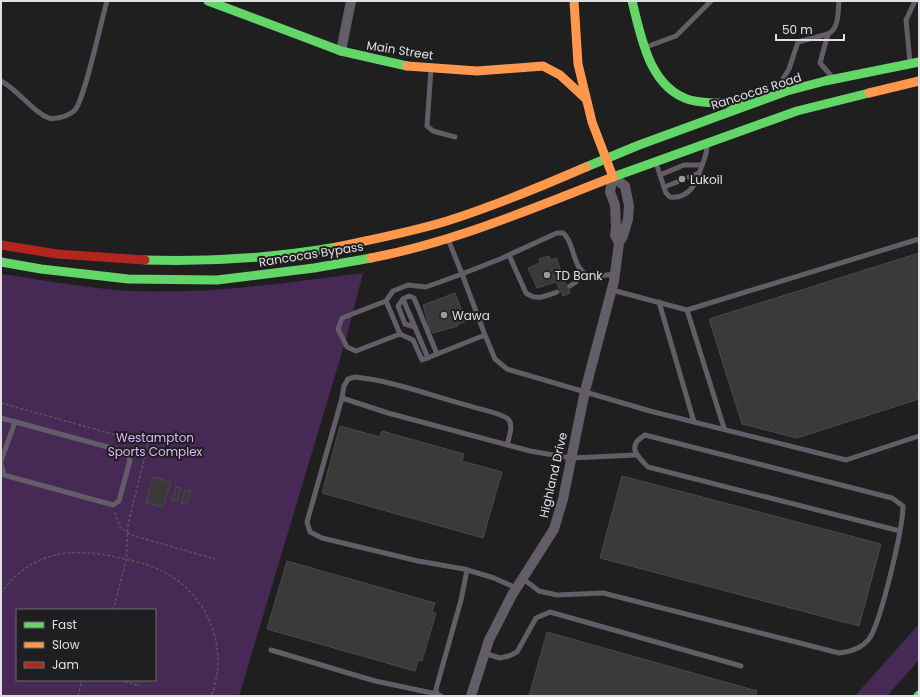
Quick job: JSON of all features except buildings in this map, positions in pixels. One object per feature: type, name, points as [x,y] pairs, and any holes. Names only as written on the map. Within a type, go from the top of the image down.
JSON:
[{"type":"main road","name":"Main Street","points":[[208,1],[341,51],[401,65],[477,71],[544,66],[560,75],[586,99]]},
{"type":"main road","points":[[574,1],[576,45],[586,99],[605,160],[613,177],[797,111],[919,81]]},
{"type":"main road","points":[[632,1],[653,72],[664,85],[682,98],[701,103],[722,104],[760,101]]},
{"type":"main road","name":"Rancocas Road","points":[[605,160],[760,101],[834,79],[914,63]]},
{"type":"main road","name":"Rancocas Bypass","points":[[1,245],[64,255],[156,261],[247,258],[305,252],[369,241],[445,221],[498,203],[605,160]]},
{"type":"main road","name":"Rancocas Bypass","points":[[1,262],[41,269],[128,279],[217,280],[338,263],[401,252],[488,226],[613,177]]},
{"type":"street","points":[[341,51],[352,1]]},
{"type":"street","name":"Highland Drive","points":[[471,696],[484,652],[500,617],[522,578],[554,529],[564,499],[584,391],[612,290],[619,243],[623,236],[628,219],[629,206],[625,186],[613,177],[610,192],[615,205],[615,235],[619,243]]},
{"type":"lane","points":[[1,81],[9,85],[37,110],[50,118],[62,117],[75,110],[83,90],[107,1]]},
{"type":"lane","points":[[645,47],[676,36],[711,1]]},
{"type":"lane","points":[[784,94],[781,82],[789,70],[798,42],[832,32],[836,26],[839,1]]},
{"type":"lane","points":[[914,63],[906,20],[915,1]]},
{"type":"lane","points":[[828,34],[820,63],[834,79]]},
{"type":"lane","points":[[431,68],[427,126],[433,131],[455,138]]},
{"type":"lane","points":[[655,162],[664,187],[670,197],[676,198],[688,193],[695,186],[707,152],[707,143]]},
{"type":"lane","points":[[660,175],[684,165],[702,165]]},
{"type":"lane","points":[[689,177],[699,173]]},
{"type":"lane","points":[[664,187],[677,182]]},
{"type":"lane","points":[[400,334],[356,351],[347,347],[338,329],[342,318],[355,316],[372,310],[386,301],[393,291],[408,285],[426,287],[509,255],[557,233],[563,233],[569,239],[577,265],[586,275],[600,276],[615,274]]},
{"type":"lane","points":[[447,238],[495,359],[507,369],[650,411],[724,428],[846,460],[919,436]]},
{"type":"lane","points":[[612,290],[688,310],[919,239]]},
{"type":"lane","points":[[509,255],[526,293],[530,296],[539,298],[557,292]]},
{"type":"lane","points":[[570,286],[576,282],[583,272]]},
{"type":"lane","points":[[428,358],[415,327],[405,324],[398,306],[403,299],[409,296],[414,298],[437,354]]},
{"type":"lane","points":[[386,301],[400,334],[413,340],[422,360],[485,335]]},
{"type":"lane","points":[[660,302],[694,422]]},
{"type":"lane","points":[[688,310],[724,428]]},
{"type":"lane","points":[[382,334],[384,340]]},
{"type":"lane","points":[[365,341],[368,347]]},
{"type":"lane","points":[[507,445],[511,427],[507,418],[484,410],[399,387],[355,377],[348,379],[344,386],[342,398],[307,522],[310,532],[322,538],[418,562],[467,570],[494,578],[516,588]]},
{"type":"lane","points":[[342,398],[388,413],[530,451],[571,458],[636,455]]},
{"type":"lane","points":[[1,418],[126,452],[130,460],[119,501],[113,505],[4,476],[1,463],[14,422]]},
{"type":"lane","points":[[522,578],[539,591],[557,595],[603,593],[839,653],[853,652],[868,639],[879,613],[900,531],[903,519],[903,506],[892,498],[645,435],[639,439],[635,445],[636,455],[648,467],[900,531]]},
{"type":"lane","points":[[439,695],[436,689],[439,675],[461,600],[467,570]]},
{"type":"lane","points":[[484,652],[500,658],[517,652],[536,618],[550,612],[741,666]]},
{"type":"lane","points":[[272,650],[375,681],[439,695]]},
{"type":"path","points":[[1,403],[148,444],[127,533],[127,559],[113,609]]},
{"type":"path","points":[[113,505],[120,528],[127,533],[215,559]]},
{"type":"path","points":[[1,593],[14,577],[23,571],[42,560],[64,552],[96,552],[151,566],[173,578],[190,591],[206,612],[215,637],[218,654],[218,673],[211,696]]},
{"type":"path","points":[[78,696],[82,681]]},
{"type":"path","points":[[123,681],[140,686]]},
{"type":"green space","name":"Westampton Sports Complex","points":[[363,273],[346,339],[239,696],[1,696],[1,274],[67,284],[133,291],[191,291],[277,284]]},
{"type":"green space","points":[[919,624],[919,660],[887,696],[855,696]]},
{"type":"traffic: fast","points":[[208,1],[341,51],[407,66]]},
{"type":"traffic: fast","points":[[632,1],[643,45],[656,73],[665,84],[676,94],[690,100],[708,103],[739,103]]},
{"type":"traffic: fast","points":[[586,167],[639,145],[787,91],[825,81],[919,62]]},
{"type":"traffic: fast","points":[[613,177],[797,111],[869,93]]},
{"type":"traffic: fast","points":[[145,260],[241,258],[289,254],[337,247]]},
{"type":"traffic: fast","points":[[1,262],[41,269],[128,279],[217,280],[314,268],[371,258]]},
{"type":"traffic: slow","points":[[574,1],[578,64],[592,122],[613,177]]},
{"type":"traffic: slow","points":[[407,66],[477,71],[543,66],[560,75],[586,99]]},
{"type":"traffic: slow","points":[[869,93],[919,81]]},
{"type":"traffic: slow","points":[[337,247],[406,232],[447,221],[517,196],[586,167]]},
{"type":"traffic: slow","points":[[371,258],[463,234],[613,177]]},
{"type":"traffic: jam","points":[[1,245],[57,254],[145,260]]},
{"type":"place","name":"Lukoil","points":[[682,179]]},
{"type":"place","name":"TD Bank","points":[[547,275]]},
{"type":"place","name":"Wawa","points":[[444,315]]}]
